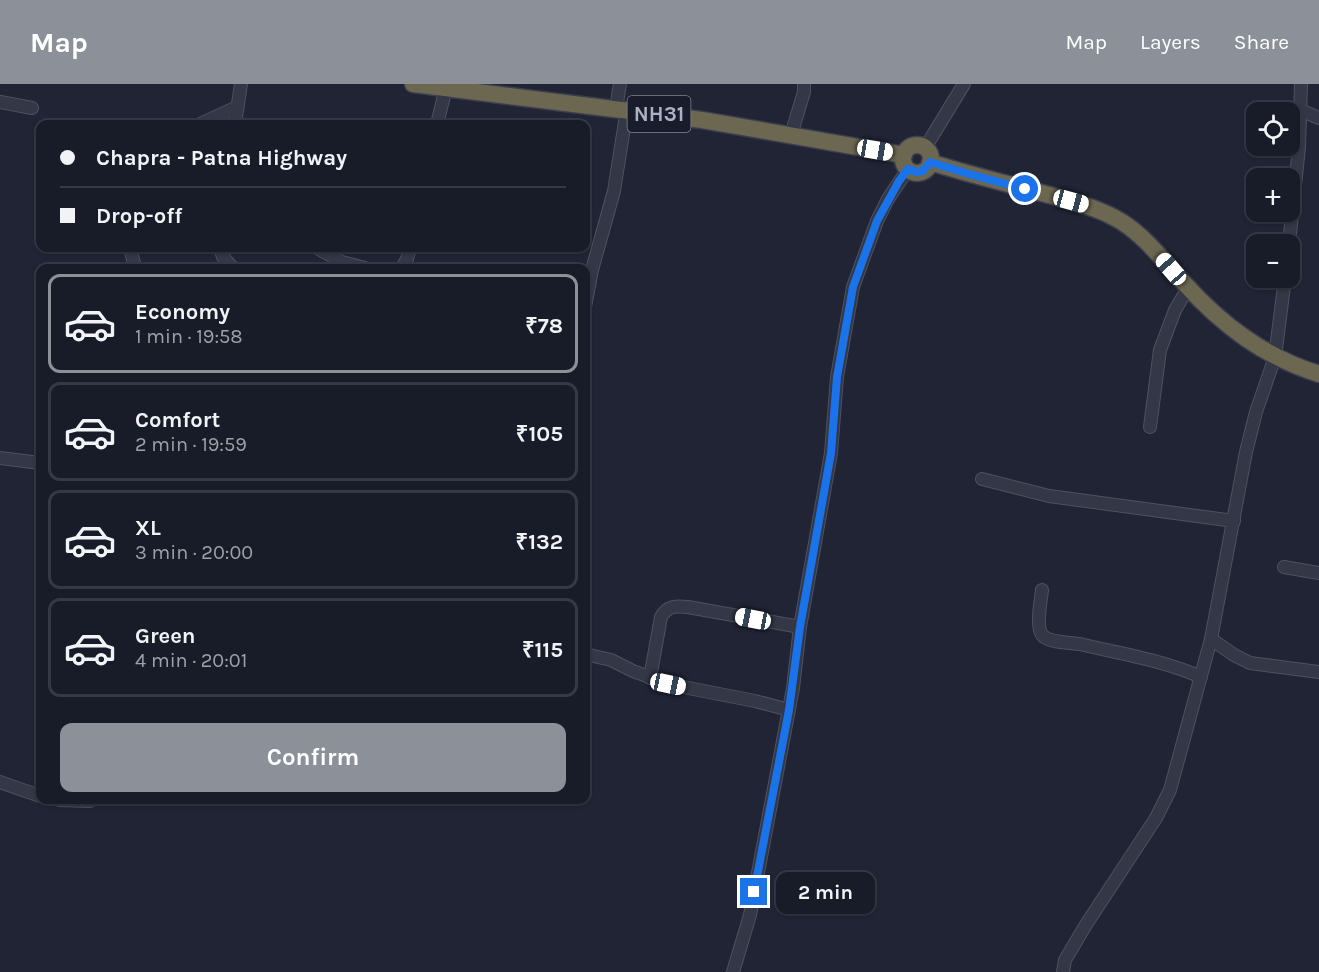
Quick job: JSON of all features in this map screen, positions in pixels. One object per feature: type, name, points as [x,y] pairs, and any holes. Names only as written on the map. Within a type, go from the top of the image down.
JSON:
[{"type":"highway","name":"NH31","points":[[413,84],[622,109],[792,135],[906,162],[916,172],[923,171],[928,155],[918,145],[910,146],[906,162]]},
{"type":"highway","points":[[928,155],[969,174],[1084,205],[1122,222],[1141,236],[1188,288],[1224,323],[1275,357],[1319,374]]},
{"type":"street","points":[[235,120],[241,84]]},
{"type":"street","points":[[590,281],[614,191],[622,109],[620,84]]},
{"type":"street","points":[[792,135],[804,92],[804,84]]},
{"type":"street","points":[[928,155],[964,84]]},
{"type":"street","points":[[1301,84],[1300,110],[1319,118]]},
{"type":"street","points":[[438,120],[446,88]]},
{"type":"street","points":[[0,102],[32,108]]},
{"type":"street","points":[[209,120],[237,107]]},
{"type":"street","points":[[1290,234],[1296,156]]},
{"type":"street","points":[[733,972],[750,915],[789,710],[800,627],[831,453],[837,377],[853,287],[877,221],[906,162]]},
{"type":"street","points":[[131,252],[134,263]]},
{"type":"street","points":[[324,252],[350,264]]},
{"type":"street","points":[[1150,427],[1160,350],[1175,310],[1188,288]]},
{"type":"street","points":[[1063,972],[1065,960],[1156,818],[1170,790],[1211,639],[1246,452],[1256,412],[1275,357],[1285,288]]},
{"type":"street","points":[[0,458],[36,463]]},
{"type":"street","points":[[981,479],[1049,496],[1234,521]]},
{"type":"street","points":[[1284,567],[1319,573]]},
{"type":"street","points":[[1042,590],[1039,628],[1042,635],[1048,639],[1082,644],[1155,662],[1201,677]]},
{"type":"street","points":[[650,678],[661,617],[670,607],[688,607],[800,627]]},
{"type":"street","points":[[1211,639],[1234,656],[1250,663],[1319,672]]},
{"type":"street","points":[[590,655],[611,660],[668,684],[789,710]]},
{"type":"street","points":[[0,782],[36,795]]},
{"type":"route","points":[[754,892],[793,688],[800,627],[831,453],[837,377],[846,320],[853,287],[868,244],[888,199],[908,169],[920,172],[930,162],[1025,189]]}]
